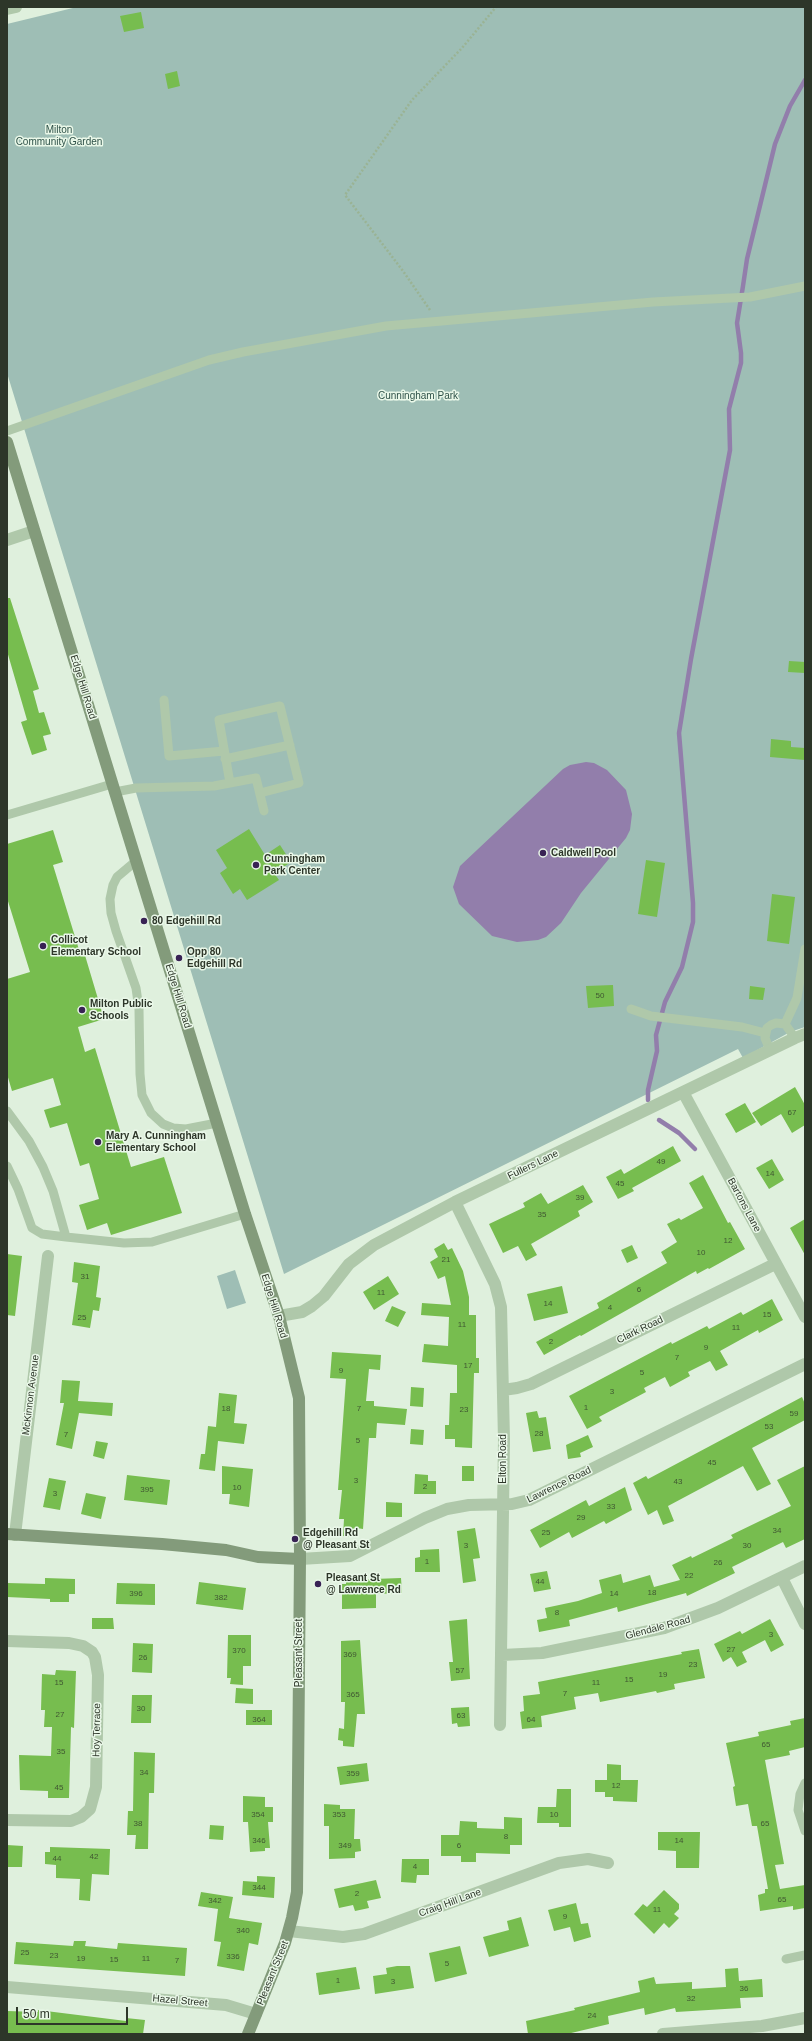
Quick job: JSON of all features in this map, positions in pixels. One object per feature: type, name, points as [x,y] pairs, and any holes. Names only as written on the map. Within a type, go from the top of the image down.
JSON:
[{"type":"street","points":[[7,9],[16,7]]},
{"type":"street","name":"Edge Hill Road","points":[[7,442],[245,1214],[279,1316],[299,1398],[300,1558]]},
{"type":"street","points":[[7,540],[34,531]]},
{"type":"street","name":"Fullers Lane","points":[[279,1316],[302,1312],[312,1306],[324,1296],[340,1274],[361,1254],[374,1245],[455,1202],[800,1036]]},
{"type":"street","name":"Bartons Lane","points":[[683,1092],[805,1317]]},
{"type":"street","name":"Elton Road","points":[[455,1202],[498,1291],[501,1307],[503,1504],[500,1725]]},
{"type":"street","name":"McKinnon Avenue","points":[[11,1534],[48,1256]]},
{"type":"street","name":"Clark Road","points":[[503,1390],[531,1384],[775,1264]]},
{"type":"street","name":"Lawrence Road","points":[[300,1558],[350,1556],[446,1509],[469,1505],[503,1504],[529,1500],[805,1364]]},
{"type":"street","points":[[11,1534],[162,1544],[226,1550],[258,1557],[300,1558]]},
{"type":"street","name":"Pleasant Street","points":[[248,2034],[289,1931],[295,1906],[297,1880],[300,1558]]},
{"type":"street","name":"Glendale Road","points":[[502,1655],[542,1653],[664,1628],[712,1611],[805,1566]]},
{"type":"street","points":[[782,1578],[805,1624]]},
{"type":"street","name":"Hoy Terrace","points":[[7,1641],[69,1643],[83,1646],[92,1652],[95,1657],[98,1675],[96,1787],[90,1809],[81,1818],[71,1821],[7,1820]]},
{"type":"street","name":"Craig Hill Lane","points":[[289,1931],[337,1936],[364,1934],[559,1863],[578,1860],[608,1863]]},
{"type":"street","name":"Hazel Street","points":[[7,1987],[226,2005],[256,2014]]},
{"type":"street","points":[[663,2034],[762,2026],[805,2018]]},
{"type":"lane","points":[[7,431],[221,357],[373,328],[653,302],[750,297],[805,286]]},
{"type":"lane","points":[[164,700],[169,756],[225,755],[290,745]]},
{"type":"lane","points":[[230,783],[219,720],[280,706],[299,783],[260,793]]},
{"type":"lane","points":[[7,815],[114,788],[207,787],[256,778],[264,811]]},
{"type":"lane","points":[[136,861],[117,877],[113,884],[110,899],[111,913],[116,931],[136,988],[139,1009],[140,1074],[142,1095],[151,1113],[163,1124],[173,1128],[186,1129],[217,1123]]},
{"type":"lane","points":[[785,1024],[797,998],[805,949]]},
{"type":"lane","points":[[631,1009],[651,1016],[742,1027],[765,1033]]},
{"type":"lane","points":[[770,1050],[765,1038],[765,1033],[767,1028],[776,1022],[785,1024],[800,1036]]},
{"type":"lane","points":[[7,1111],[28,1141],[43,1167],[53,1191],[66,1237]]},
{"type":"lane","points":[[7,1166],[18,1189],[32,1228],[42,1234],[124,1243],[152,1242],[245,1214]]},
{"type":"lane","points":[[805,1783],[800,1794],[798,1810],[805,1831]]},
{"type":"lane","points":[[786,1958],[805,1955]]},
{"type":"path","points":[[437,322],[424,299],[345,195],[412,100],[462,48],[496,7]]},
{"type":"green space","name":"Cunningham Park","points":[[77,7],[805,7],[805,1027],[790,1032],[743,1058],[738,1049],[284,1274],[7,373],[7,24]]},
{"type":"green space","points":[[235,1270],[246,1303],[227,1309],[217,1276]]},
{"type":"shaded area","name":"Caldwell Pool","points":[[586,762],[594,763],[607,770],[626,790],[632,814],[630,830],[626,838],[581,893],[561,923],[546,937],[538,940],[517,942],[492,936],[459,904],[453,887],[460,866],[563,769],[570,765]]},
{"type":"building","points":[[141,12],[144,28],[124,32],[120,16]]},
{"type":"building","points":[[177,71],[180,86],[168,89],[165,74]]},
{"type":"building","points":[[7,598],[10,598],[39,689],[33,691],[39,713],[44,712],[51,734],[43,736],[47,750],[32,755],[21,722],[27,720],[7,651]]},
{"type":"building","points":[[789,661],[805,662],[805,673],[788,672]]},
{"type":"building","points":[[771,739],[791,741],[791,747],[805,748],[805,760],[770,757]]},
{"type":"building","name":"Cunningham Park Center","points":[[249,829],[265,855],[280,845],[291,862],[274,873],[279,880],[247,900],[240,889],[233,894],[220,873],[227,868],[216,850]]},
{"type":"building","points":[[53,830],[63,862],[53,865],[80,953],[84,952],[104,1019],[78,1027],[85,1052],[95,1048],[131,1167],[164,1157],[182,1213],[111,1235],[107,1223],[87,1230],[79,1205],[99,1199],[89,1163],[80,1166],[67,1123],[50,1128],[44,1110],[61,1105],[53,1078],[12,1091],[7,1074],[7,979],[30,972],[7,898],[7,844]]},
{"type":"building","points":[[646,860],[665,863],[657,917],[638,914]]},
{"type":"building","points":[[772,894],[795,897],[789,944],[767,941]]},
{"type":"building","points":[[613,985],[614,1006],[588,1008],[586,986]]},
{"type":"building","points":[[750,986],[765,988],[763,1000],[749,999]]},
{"type":"building","points":[[795,1087],[805,1105],[805,1125],[792,1133],[781,1114],[761,1126],[752,1113]]},
{"type":"building","points":[[745,1103],[756,1122],[736,1133],[725,1114]]},
{"type":"building","points":[[673,1146],[681,1161],[632,1188],[634,1191],[618,1199],[606,1177],[621,1169],[624,1174]]},
{"type":"building","points":[[772,1159],[784,1180],[769,1189],[756,1168]]},
{"type":"building","points":[[703,1175],[728,1223],[730,1222],[745,1249],[709,1269],[708,1268],[697,1274],[696,1271],[581,1336],[580,1335],[544,1355],[536,1342],[599,1308],[597,1303],[667,1263],[661,1252],[677,1242],[667,1224],[679,1218],[681,1220],[703,1208],[689,1183]]},
{"type":"building","points":[[583,1185],[593,1202],[578,1211],[580,1216],[531,1244],[537,1255],[526,1261],[518,1246],[503,1253],[489,1224],[525,1207],[523,1203],[541,1193],[548,1204]]},
{"type":"building","points":[[805,1219],[805,1255],[790,1228]]},
{"type":"building","points":[[444,1243],[448,1250],[452,1248],[463,1271],[469,1297],[469,1315],[476,1315],[476,1358],[479,1358],[479,1373],[474,1373],[472,1448],[455,1447],[455,1439],[445,1439],[445,1425],[449,1425],[450,1393],[457,1393],[457,1365],[422,1362],[424,1344],[448,1346],[449,1317],[421,1315],[422,1303],[451,1305],[445,1276],[438,1279],[430,1262],[438,1257],[434,1249]]},
{"type":"building","points":[[632,1245],[638,1258],[627,1263],[621,1250]]},
{"type":"building","points":[[7,1254],[22,1256],[15,1316],[7,1315]]},
{"type":"building","points":[[74,1262],[100,1266],[96,1297],[101,1298],[99,1311],[93,1310],[90,1328],[72,1325],[78,1283],[72,1282]]},
{"type":"building","points":[[388,1276],[399,1294],[374,1310],[363,1292]]},
{"type":"building","points":[[562,1286],[568,1313],[534,1321],[527,1294]]},
{"type":"building","points":[[772,1299],[783,1320],[759,1333],[758,1330],[720,1351],[728,1365],[716,1371],[710,1361],[688,1372],[690,1376],[670,1387],[665,1377],[644,1388],[646,1392],[599,1417],[602,1421],[587,1429],[569,1396],[671,1342],[672,1344],[707,1326],[709,1329],[741,1312],[743,1315]]},
{"type":"building","points":[[392,1306],[406,1312],[398,1327],[385,1321]]},
{"type":"building","points":[[332,1352],[381,1355],[380,1370],[369,1369],[366,1401],[374,1401],[374,1406],[407,1409],[405,1425],[377,1423],[376,1438],[369,1438],[363,1529],[357,1528],[357,1537],[343,1536],[344,1519],[339,1519],[342,1490],[338,1490],[346,1379],[330,1378]]},
{"type":"building","points":[[62,1380],[80,1381],[78,1401],[113,1403],[112,1416],[79,1413],[72,1449],[56,1445],[64,1403],[60,1403]]},
{"type":"building","points":[[411,1387],[424,1388],[423,1407],[410,1406]]},
{"type":"building","points":[[219,1393],[237,1395],[234,1423],[247,1424],[244,1444],[218,1441],[215,1471],[199,1469],[201,1454],[205,1454],[208,1426],[216,1427]]},
{"type":"building","points":[[802,1397],[805,1404],[805,1420],[752,1448],[771,1484],[757,1491],[743,1466],[668,1506],[674,1521],[663,1525],[657,1510],[648,1515],[633,1483],[646,1476],[648,1479]]},
{"type":"building","points":[[537,1411],[539,1418],[546,1417],[551,1449],[533,1452],[526,1413]]},
{"type":"building","points":[[411,1429],[424,1430],[423,1445],[410,1444]]},
{"type":"building","points":[[588,1435],[593,1447],[580,1453],[581,1457],[568,1459],[566,1445]]},
{"type":"building","points":[[96,1441],[108,1443],[104,1459],[93,1456]]},
{"type":"building","points":[[222,1466],[253,1469],[249,1507],[229,1504],[230,1494],[222,1494]]},
{"type":"building","points":[[462,1466],[474,1466],[474,1481],[462,1481]]},
{"type":"building","points":[[805,1466],[805,1539],[786,1548],[783,1542],[732,1567],[735,1573],[687,1596],[686,1593],[618,1612],[617,1607],[569,1620],[570,1626],[539,1632],[537,1620],[547,1618],[545,1608],[578,1601],[602,1593],[599,1580],[621,1574],[623,1583],[650,1575],[654,1587],[680,1580],[672,1565],[691,1556],[692,1558],[733,1538],[731,1535],[791,1506],[777,1480]]},
{"type":"building","points":[[415,1474],[428,1475],[428,1481],[436,1481],[436,1494],[414,1494]]},
{"type":"building","points":[[127,1475],[170,1480],[167,1505],[124,1500]]},
{"type":"building","points":[[49,1478],[66,1481],[60,1510],[43,1507]]},
{"type":"building","points":[[625,1487],[632,1510],[606,1524],[604,1521],[572,1538],[569,1532],[540,1548],[530,1530],[586,1500],[589,1506]]},
{"type":"building","points":[[86,1493],[106,1497],[101,1519],[81,1514]]},
{"type":"building","points":[[386,1502],[402,1503],[402,1517],[386,1517]]},
{"type":"building","points":[[475,1528],[480,1558],[473,1559],[476,1581],[463,1583],[457,1531]]},
{"type":"building","points":[[439,1549],[440,1572],[415,1572],[415,1558],[420,1557],[420,1550]]},
{"type":"building","points":[[547,1571],[551,1589],[534,1592],[530,1574]]},
{"type":"building","points":[[45,1578],[75,1579],[75,1594],[69,1594],[69,1602],[50,1602],[50,1599],[7,1597],[7,1583],[45,1584]]},
{"type":"building","points":[[401,1578],[402,1593],[376,1594],[376,1608],[342,1609],[342,1584],[346,1584],[346,1580]]},
{"type":"building","points":[[199,1582],[246,1588],[243,1610],[196,1604]]},
{"type":"building","points":[[117,1583],[155,1584],[155,1605],[116,1604]]},
{"type":"building","points":[[92,1618],[113,1618],[114,1629],[92,1629]]},
{"type":"building","points":[[467,1619],[470,1679],[451,1681],[449,1662],[453,1662],[449,1621]]},
{"type":"building","points":[[770,1619],[784,1645],[771,1652],[765,1640],[742,1652],[747,1662],[737,1667],[731,1657],[723,1662],[714,1644],[740,1631],[742,1634]]},
{"type":"building","points":[[228,1635],[251,1635],[251,1666],[243,1666],[243,1685],[230,1684],[231,1678],[227,1678]]},
{"type":"building","points":[[360,1640],[365,1714],[357,1714],[354,1747],[343,1746],[343,1741],[338,1740],[339,1728],[344,1729],[345,1702],[341,1702],[341,1641]]},
{"type":"building","points":[[133,1643],[153,1644],[152,1673],[132,1672]]},
{"type":"building","points":[[699,1649],[705,1678],[674,1684],[675,1689],[657,1693],[656,1691],[600,1702],[598,1693],[574,1697],[576,1709],[541,1716],[542,1727],[522,1729],[520,1712],[524,1711],[523,1696],[540,1694],[538,1682],[682,1654],[681,1652]]},
{"type":"building","points":[[56,1670],[76,1671],[74,1728],[71,1727],[69,1798],[48,1798],[48,1791],[20,1790],[19,1755],[51,1756],[52,1727],[44,1727],[45,1710],[41,1710],[42,1674],[55,1675]]},
{"type":"building","points":[[236,1688],[253,1689],[253,1704],[235,1703]]},
{"type":"building","points":[[132,1695],[152,1695],[151,1723],[131,1723]]},
{"type":"building","points":[[469,1707],[470,1726],[458,1727],[457,1723],[452,1724],[451,1708]]},
{"type":"building","points":[[246,1710],[272,1710],[272,1725],[246,1725]]},
{"type":"building","points":[[805,1718],[805,1747],[789,1751],[790,1755],[765,1760],[784,1864],[775,1865],[780,1889],[805,1885],[805,1908],[793,1910],[793,1906],[760,1911],[758,1895],[765,1893],[765,1889],[768,1889],[757,1826],[752,1826],[748,1804],[736,1806],[733,1787],[735,1786],[726,1743],[759,1736],[758,1732],[791,1725],[790,1721]]},
{"type":"building","points":[[134,1752],[155,1753],[154,1793],[149,1793],[148,1849],[135,1849],[136,1835],[127,1835],[128,1811],[133,1811]]},
{"type":"building","points":[[367,1763],[369,1781],[340,1785],[337,1767]]},
{"type":"building","points":[[607,1764],[621,1765],[621,1780],[638,1780],[637,1802],[613,1801],[613,1797],[605,1797],[605,1792],[595,1792],[595,1780],[607,1780]]},
{"type":"building","points":[[557,1789],[571,1789],[571,1827],[559,1827],[559,1823],[537,1823],[538,1807],[556,1807]]},
{"type":"building","points":[[243,1796],[265,1797],[265,1807],[273,1807],[273,1822],[268,1822],[270,1848],[265,1848],[265,1851],[250,1852],[248,1822],[243,1822]]},
{"type":"building","points":[[324,1804],[340,1805],[340,1809],[355,1809],[354,1839],[360,1839],[361,1851],[355,1852],[355,1858],[329,1859],[329,1826],[324,1826]]},
{"type":"building","points":[[504,1817],[522,1818],[522,1845],[510,1845],[510,1854],[476,1853],[476,1862],[461,1862],[461,1856],[441,1856],[441,1835],[459,1835],[460,1821],[477,1822],[477,1828],[504,1829]]},
{"type":"building","points":[[210,1825],[224,1826],[223,1840],[209,1839]]},
{"type":"building","points":[[658,1832],[700,1832],[699,1868],[676,1868],[676,1851],[658,1850]]},
{"type":"building","points":[[7,1845],[23,1846],[22,1867],[7,1867]]},
{"type":"building","points":[[50,1847],[110,1849],[109,1875],[92,1874],[90,1901],[79,1900],[80,1879],[56,1878],[56,1865],[45,1864],[45,1852],[50,1852]]},
{"type":"building","points":[[402,1859],[429,1859],[429,1875],[417,1875],[416,1883],[401,1882]]},
{"type":"building","points":[[257,1876],[275,1877],[274,1898],[242,1895],[243,1881],[257,1882]]},
{"type":"building","points":[[376,1880],[381,1898],[367,1901],[369,1908],[355,1911],[353,1905],[339,1908],[334,1889]]},
{"type":"building","points":[[664,1890],[679,1904],[679,1909],[674,1914],[679,1918],[669,1928],[664,1923],[654,1934],[634,1914],[643,1904],[647,1907]]},
{"type":"building","points":[[201,1892],[233,1897],[229,1918],[262,1923],[258,1945],[249,1943],[244,1971],[217,1966],[221,1942],[214,1941],[218,1909],[198,1906]]},
{"type":"building","points":[[576,1903],[581,1924],[588,1923],[591,1937],[574,1942],[570,1927],[554,1931],[548,1910]]},
{"type":"building","points":[[521,1917],[529,1946],[489,1957],[483,1937],[509,1930],[507,1921]]},
{"type":"building","points":[[74,1941],[86,1941],[85,1946],[117,1949],[118,1943],[187,1948],[185,1976],[14,1964],[16,1942],[73,1946]]},
{"type":"building","points":[[460,1946],[467,1974],[435,1982],[429,1953]]},
{"type":"building","points":[[410,1966],[414,1988],[375,1994],[373,1976],[387,1974],[386,1968]]},
{"type":"building","points":[[356,1967],[360,1989],[319,1995],[316,1973]]},
{"type":"building","points":[[738,1968],[739,1981],[762,1979],[763,1997],[740,1998],[741,2008],[676,2012],[675,2008],[645,2015],[644,2008],[608,2016],[609,2024],[567,2034],[528,2034],[526,2021],[575,2010],[574,2008],[640,1992],[638,1981],[654,1977],[656,1984],[692,1982],[692,1989],[726,1987],[725,1969]]},
{"type":"building","points":[[38,2010],[126,2021],[126,2018],[145,2020],[143,2034],[7,2034],[7,2011],[38,2012]]},
{"type":"waterway","points":[[648,1100],[648,1090],[657,1051],[656,1035],[665,1002],[682,967],[693,922],[693,903],[679,733],[691,659],[730,450],[729,409],[741,363],[737,323],[747,259],[775,144],[790,106],[805,80]]},
{"type":"waterway","points":[[659,1120],[679,1133],[695,1149]]},
{"type":"place","name":"Caldwell Pool","points":[[543,853]]},
{"type":"place","name":"Cunningham Park Center","points":[[256,865]]},
{"type":"place","name":"80 Edgehill Rd","points":[[144,921]]},
{"type":"place","name":"Collicot Elementary School","points":[[43,946]]},
{"type":"place","name":"Opp 80 Edgehill Rd","points":[[179,958]]},
{"type":"place","name":"Milton Public Schools","points":[[82,1010]]},
{"type":"place","name":"Mary A. Cunningham Elementary School","points":[[98,1142]]},
{"type":"place","name":"Edgehill Rd @ Pleasant St","points":[[295,1539]]},
{"type":"place","name":"Pleasant St @ Lawrence Rd","points":[[318,1584]]},
{"type":"park label","name":"Milton Community Garden","points":[[59,136]]}]
